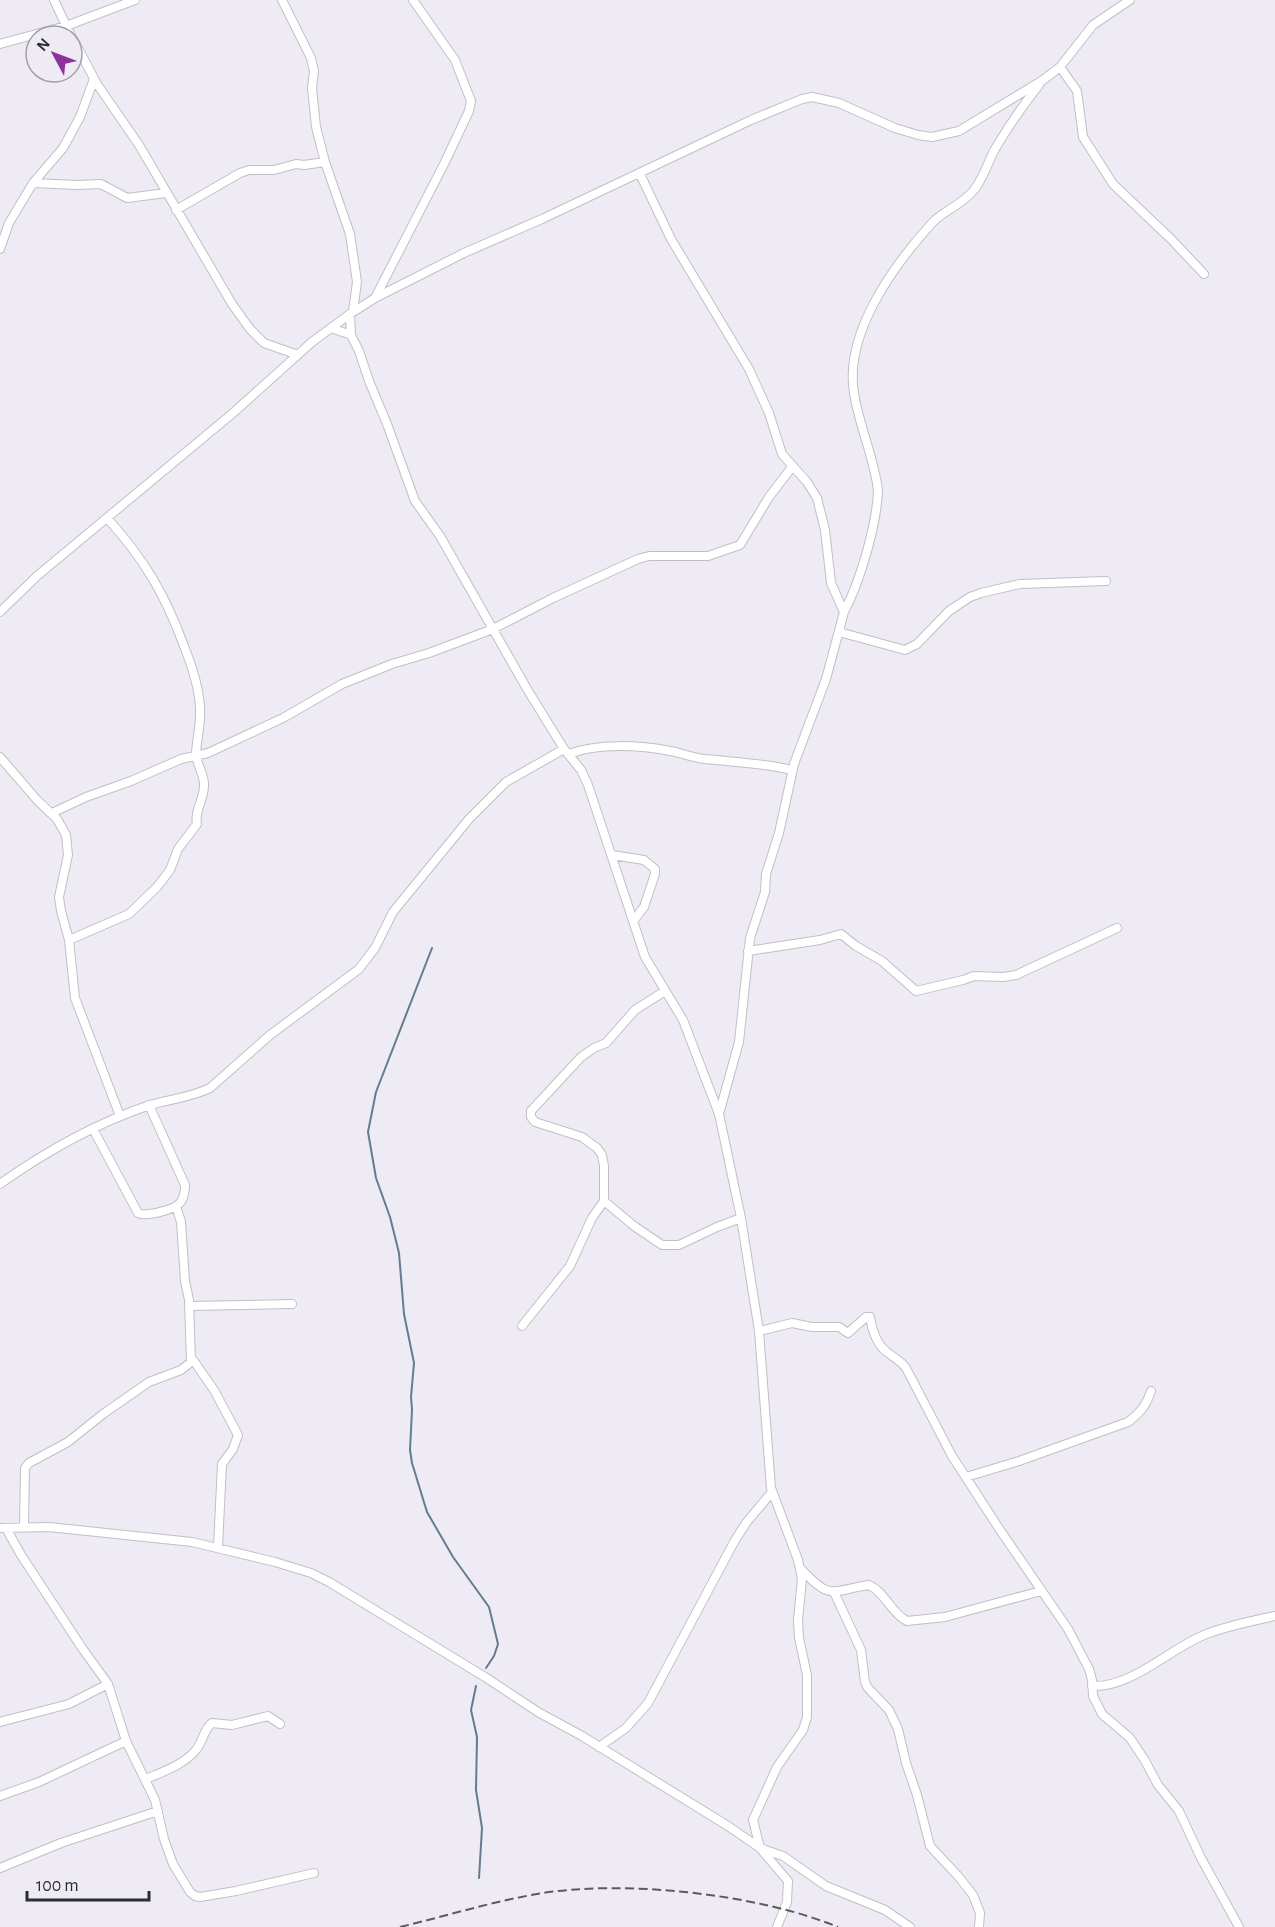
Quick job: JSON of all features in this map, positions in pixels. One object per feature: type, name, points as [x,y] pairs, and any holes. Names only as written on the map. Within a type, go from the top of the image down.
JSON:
[{"type":"street","points":[[54,0],[65,24]]},
{"type":"street","points":[[71,24],[135,0]]},
{"type":"street","points":[[282,0],[311,58],[314,71],[312,88],[316,127],[325,162],[350,234],[357,282],[351,335],[415,501],[440,536],[493,629],[588,785],[645,957],[683,1020],[719,1114],[741,1218],[759,1331],[769,1477],[772,1492],[801,1569],[802,1579],[798,1620],[799,1638],[807,1675],[807,1717],[798,1740],[777,1767],[756,1812],[753,1827],[760,1848]]},
{"type":"street","points":[[375,298],[444,164],[469,111],[471,101],[455,60],[413,0]]},
{"type":"street","points":[[0,612],[37,576],[233,413],[298,355],[352,312],[375,298],[464,253],[640,174],[751,120],[802,99],[827,99],[875,118],[895,129],[932,137],[967,127],[1060,67],[1093,25],[1130,0]]},
{"type":"street","points":[[0,44],[24,37]]},
{"type":"street","points":[[84,60],[94,79],[139,145],[232,304],[250,329],[264,342],[298,355]]},
{"type":"street","points":[[1060,67],[1077,92],[1083,137],[1113,184],[1204,274]]},
{"type":"street","points":[[0,249],[9,223],[33,183],[63,148],[80,117],[94,79]]},
{"type":"street","points":[[719,1114],[739,1042],[750,938],[765,892],[766,874],[779,833],[792,770],[826,679],[844,612],[854,593],[878,503],[879,490],[854,392],[853,373],[858,339],[880,293],[899,265],[933,223],[955,208],[974,190],[1013,120],[1043,80]]},
{"type":"street","points":[[176,210],[249,170],[265,171],[296,164],[325,162]]},
{"type":"street","points":[[640,174],[671,239],[749,369],[769,413],[778,446],[817,498],[825,531],[831,583],[844,612]]},
{"type":"street","points":[[33,183],[100,184],[127,198],[166,193]]},
{"type":"street","points":[[331,328],[351,335]]},
{"type":"street","points":[[52,813],[182,759],[225,746],[304,707],[342,684],[493,629],[589,580],[638,559],[649,556],[708,556],[740,545],[769,497],[792,467]]},
{"type":"street","points":[[69,940],[129,914],[157,887],[170,870],[178,849],[197,824],[196,819],[204,790],[203,776],[196,755],[200,708],[195,673],[172,613],[147,568],[107,518]]},
{"type":"street","points":[[839,632],[905,650],[917,645],[954,607],[981,592],[1020,584],[1106,581]]},
{"type":"street","points":[[0,1184],[51,1150],[120,1116],[149,1105],[201,1093],[210,1088],[270,1035],[359,969],[375,948],[393,912],[469,819],[506,782],[566,751],[592,746],[668,750],[705,759],[768,764],[792,770]]},
{"type":"street","points":[[0,757],[52,813],[66,836],[68,855],[59,897],[69,940],[75,998],[120,1116]]},
{"type":"street","points":[[612,855],[644,860],[655,869],[644,906],[634,920]]},
{"type":"street","points":[[748,951],[820,940],[841,934],[882,961],[916,991],[974,976],[1016,975],[1117,928]]},
{"type":"street","points":[[522,1326],[570,1266],[592,1218],[604,1201],[604,1166],[602,1155],[597,1148],[582,1137],[541,1126],[531,1117],[531,1111],[581,1057],[606,1043],[635,1010],[665,991]]},
{"type":"street","points":[[93,1129],[138,1213],[146,1215],[176,1206],[185,1194],[185,1185],[149,1105]]},
{"type":"street","points":[[604,1201],[662,1245],[679,1245],[741,1218]]},
{"type":"street","points":[[24,1526],[25,1468],[29,1463],[68,1442],[149,1382],[188,1366],[191,1357],[189,1306],[181,1222],[176,1206]]},
{"type":"street","points":[[189,1306],[292,1304]]},
{"type":"street","points":[[759,1331],[792,1323],[812,1327],[839,1327],[848,1333],[869,1317],[882,1347],[902,1362],[906,1368],[952,1456],[1068,1629],[1089,1670],[1093,1696],[1102,1714],[1130,1738],[1158,1785],[1179,1811],[1201,1858],[1239,1927]]},
{"type":"street","points":[[191,1357],[214,1390],[238,1435],[233,1449],[222,1464],[218,1547]]},
{"type":"street","points":[[966,1477],[1019,1461],[1128,1422],[1148,1402],[1151,1391]]},
{"type":"street","points":[[599,1747],[626,1728],[648,1703],[734,1542],[746,1523],[772,1492]]},
{"type":"street","points":[[314,1873],[236,1891],[195,1896],[180,1878],[173,1864],[164,1839],[158,1811],[146,1779],[126,1741],[108,1684],[3,1528],[24,1526],[71,1528],[192,1542],[298,1569],[329,1582],[538,1712],[728,1826],[760,1848],[788,1881],[787,1902],[777,1927]]},
{"type":"street","points":[[801,1569],[822,1590],[834,1592],[869,1585],[875,1588],[907,1622],[979,1609],[1041,1591]]},
{"type":"street","points":[[834,1592],[861,1650],[868,1688],[889,1710],[898,1729],[930,1846],[973,1896],[980,1913],[979,1927]]},
{"type":"street","points":[[1092,1686],[1115,1684],[1179,1646],[1206,1634],[1275,1616]]},
{"type":"street","points":[[0,1722],[69,1704],[108,1684]]},
{"type":"street","points":[[146,1779],[188,1757],[196,1750],[206,1728],[212,1723],[232,1725],[268,1716],[280,1724]]},
{"type":"street","points":[[0,1796],[39,1782],[126,1741]]},
{"type":"street","points":[[0,1868],[61,1843],[158,1811]]},
{"type":"street","points":[[760,1848],[783,1856],[826,1886],[885,1910],[910,1927]]},
{"type":"waterway","points":[[432,948],[376,1092],[368,1132],[376,1178],[390,1217],[399,1253],[404,1314],[414,1363],[411,1397],[410,1450],[412,1463],[427,1512],[453,1557],[489,1607],[498,1644],[486,1668]]},
{"type":"waterway","points":[[476,1686],[471,1710],[477,1737],[476,1790],[482,1828],[479,1878]]},
{"type":"railway","points":[[400,1927],[537,1894],[609,1888],[690,1892],[730,1898],[806,1915],[838,1927]]}]
